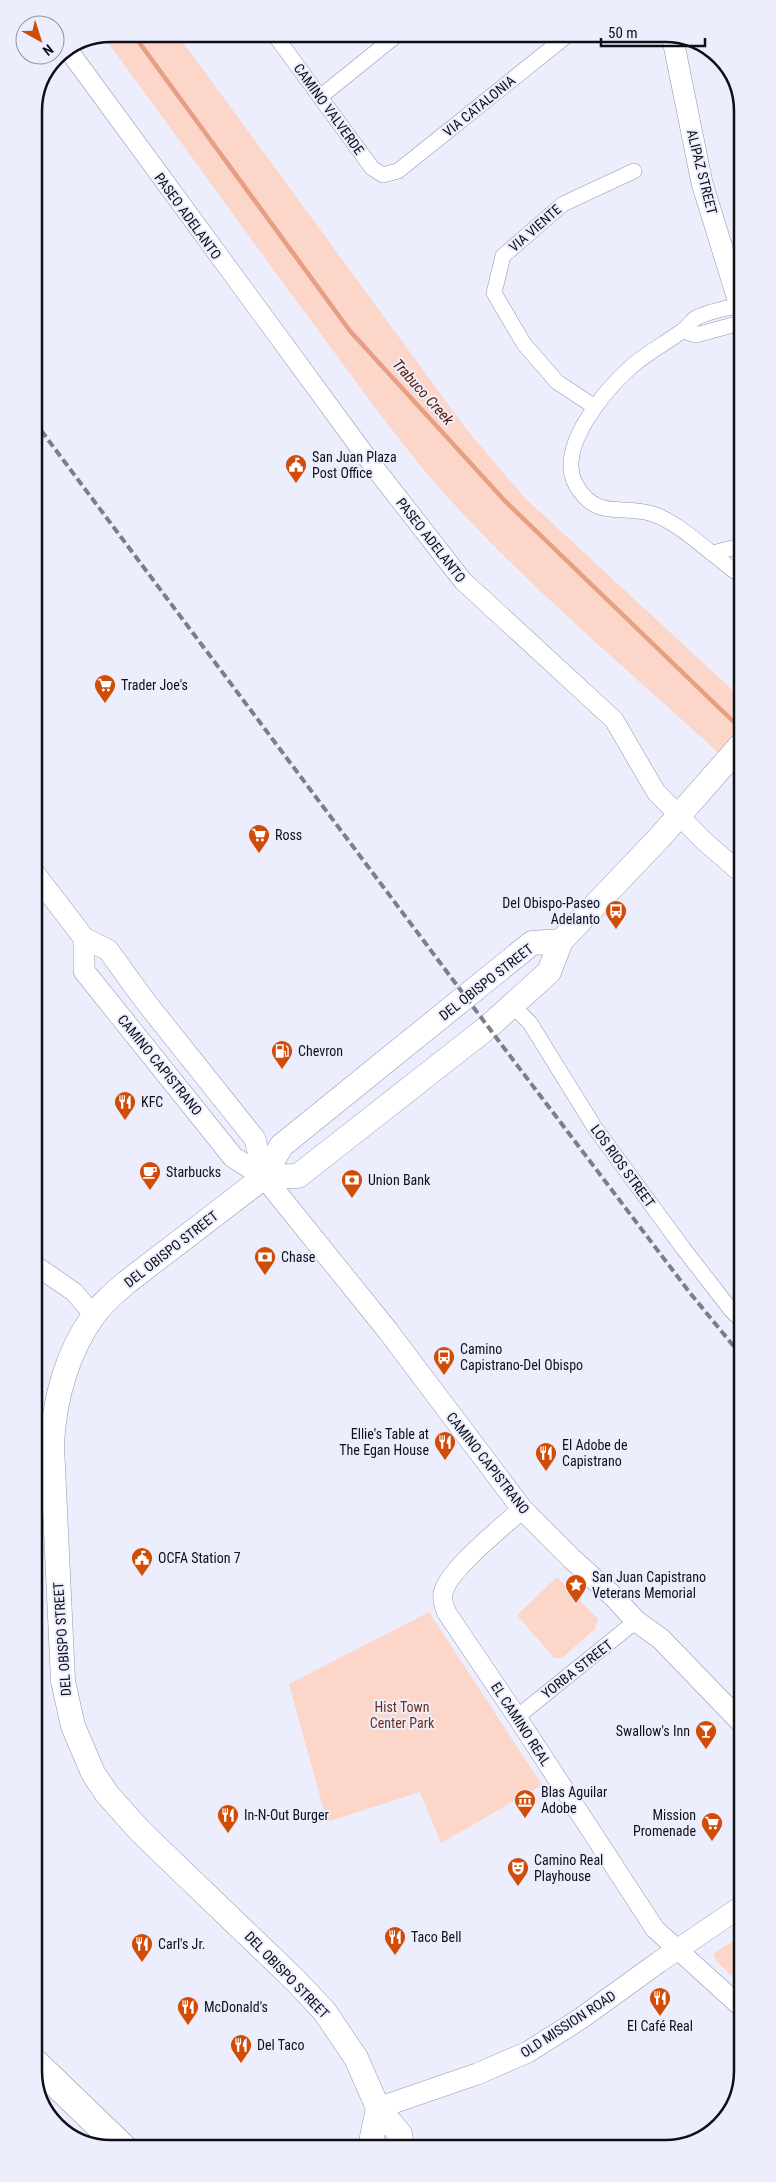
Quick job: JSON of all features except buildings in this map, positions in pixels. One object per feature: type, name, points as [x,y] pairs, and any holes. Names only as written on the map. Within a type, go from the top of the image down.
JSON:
[{"type":"highway","points":[[42,2070],[114,2139]]},
{"type":"main road","name":"ALIPAZ STREET","points":[[674,44],[702,183],[734,287]]},
{"type":"main road","name":"DEL OBISPO STREET","points":[[264,1177],[298,1176],[513,1006],[548,972],[561,941],[734,753]]},
{"type":"main road","name":"CAMINO CAPISTRANO","points":[[42,883],[84,938],[108,950],[145,1001],[255,1139],[264,1177]]},
{"type":"main road","name":"CAMINO CAPISTRANO","points":[[84,938],[84,971],[233,1156],[264,1177],[388,1331],[522,1509],[572,1559],[614,1596],[636,1621],[661,1639],[734,1714]]},
{"type":"main road","name":"DEL OBISPO STREET","points":[[401,2140],[400,2134],[378,2108],[356,2058],[325,2012],[296,1981],[122,1813],[93,1773],[73,1726],[62,1681],[52,1445],[55,1413],[66,1370],[94,1315],[106,1301],[127,1282],[264,1177],[281,1146],[532,943],[561,941]]},
{"type":"main road","name":"OLD MISSION ROAD","points":[[378,2108],[477,2074],[528,2052],[580,2019],[734,1911]]},
{"type":"main road","points":[[372,2139],[378,2108]]},
{"type":"street","name":"CAMINO VALVERDE","points":[[280,42],[372,168],[383,176],[389,175]]},
{"type":"street","points":[[320,96],[387,42]]},
{"type":"street","name":"VIA CATALONIA","points":[[389,175],[398,171],[557,43]]},
{"type":"street","name":"PASEO ADELANTO","points":[[71,56],[359,447],[462,581],[614,720],[656,792],[704,841],[734,867]]},
{"type":"street","name":"VIA VIENTE","points":[[595,407],[557,382],[524,344],[494,293],[502,256],[563,204],[634,171]]},
{"type":"street","points":[[734,308],[695,318],[683,331],[663,342],[631,367],[595,407],[574,446],[570,460],[571,472],[582,493],[592,503],[602,509],[641,512],[664,520],[734,569]]},
{"type":"street","points":[[683,331],[696,335],[734,326]]},
{"type":"street","points":[[713,553],[734,548]]},
{"type":"street","name":"LOS RIOS STREET","points":[[513,1006],[530,1023],[595,1128],[683,1248],[734,1313]]},
{"type":"street","points":[[42,1270],[74,1292],[94,1315]]},
{"type":"street","points":[[42,1285],[70,1305],[94,1315]]},
{"type":"street","name":"EL CAMINO REAL","points":[[522,1509],[453,1575],[443,1594],[443,1604],[447,1613],[655,1929],[734,2001]]},
{"type":"street","name":"YORBA STREET","points":[[517,1717],[636,1621]]},
{"type":"green space","points":[[183,42],[467,430],[525,498],[734,691],[734,767],[580,628],[464,515],[428,475],[393,431],[108,43]]},
{"type":"green space","points":[[557,1577],[598,1619],[595,1629],[562,1658],[554,1658],[517,1615]]},
{"type":"green space","name":"Hist Town Center Park","points":[[429,1612],[542,1785],[441,1843],[420,1792],[327,1822],[289,1684]]},
{"type":"green space","points":[[734,1940],[734,1978],[718,1963],[713,1954]]},
{"type":"waterway","name":"Trabuco Creek","points":[[139,42],[350,331],[505,501],[734,722]]},
{"type":"railway","points":[[42,432],[498,1040],[690,1293],[734,1346]]},
{"type":"place","name":"San Juan Plaza Post Office","points":[[296,484]]},
{"type":"place","name":"Trader Joe's","points":[[105,704]]},
{"type":"place","name":"Ross","points":[[259,854]]},
{"type":"place","name":"Del Obispo-Paseo Adelanto","points":[[616,930]]},
{"type":"place","name":"Chevron","points":[[282,1070]]},
{"type":"place","name":"KFC","points":[[125,1121]]},
{"type":"place","name":"Starbucks","points":[[150,1191]]},
{"type":"place","name":"Union Bank","points":[[352,1199]]},
{"type":"place","name":"Chase","points":[[265,1276]]},
{"type":"place","name":"Camino Capistrano-Del Obispo","points":[[444,1376]]},
{"type":"place","name":"Ellie's Table at The Egan House","points":[[445,1461]]},
{"type":"place","name":"El Adobe de Capistrano","points":[[546,1472]]},
{"type":"place","name":"OCFA Station 7","points":[[142,1577]]},
{"type":"place","name":"San Juan Capistrano Veterans Memorial","points":[[576,1604]]},
{"type":"place","name":"Swallow's Inn","points":[[706,1750]]},
{"type":"place","name":"Blas Aguilar Adobe","points":[[525,1819]]},
{"type":"place","name":"In-N-Out Burger","points":[[228,1834]]},
{"type":"place","name":"Mission Promenade","points":[[712,1842]]},
{"type":"place","name":"Camino Real Playhouse","points":[[518,1887]]},
{"type":"place","name":"Taco Bell","points":[[395,1956]]},
{"type":"place","name":"Carl's Jr.","points":[[142,1963]]},
{"type":"place","name":"El Café Real","points":[[660,2017]]},
{"type":"place","name":"McDonald's","points":[[188,2026]]},
{"type":"place","name":"Del Taco","points":[[241,2064]]}]
